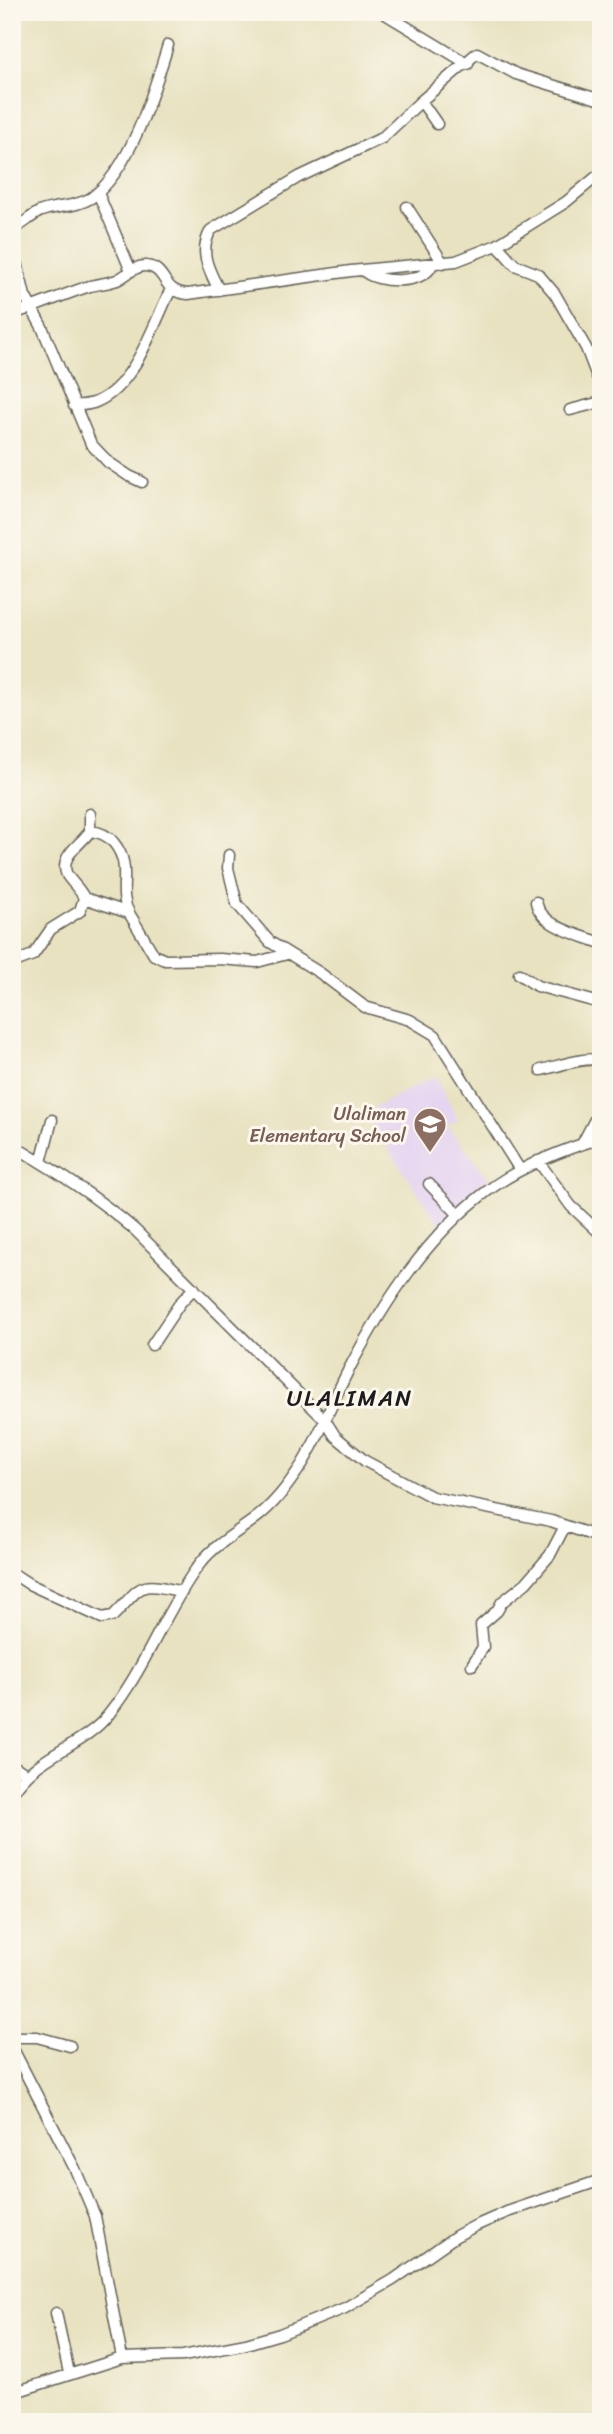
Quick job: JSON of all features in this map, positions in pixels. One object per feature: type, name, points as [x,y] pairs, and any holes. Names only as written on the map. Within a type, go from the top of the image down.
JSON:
[{"type":"street","points":[[382,12],[468,64]]},
{"type":"street","points":[[12,230],[39,212],[81,203],[98,193],[123,162],[169,45]]},
{"type":"street","points":[[219,290],[204,253],[211,230],[299,177],[382,138],[421,101],[468,64],[472,50],[516,74],[601,100]]},
{"type":"street","points":[[421,101],[437,124]]},
{"type":"street","points":[[12,314],[89,286],[118,279],[140,266],[155,268],[171,289],[188,294],[363,270],[457,261],[497,244],[566,202],[601,173]]},
{"type":"street","points":[[98,193],[131,271]]},
{"type":"street","points":[[407,207],[437,264]]},
{"type":"street","points":[[12,242],[19,276],[31,308],[91,444],[129,476],[142,482]]},
{"type":"street","points":[[497,244],[515,265],[538,274],[555,294],[586,348],[601,387]]},
{"type":"street","points":[[74,406],[95,402],[118,385],[141,355],[171,289]]},
{"type":"street","points":[[570,410],[601,402]]},
{"type":"street","points":[[90,814],[90,831],[68,855],[68,875],[84,898],[129,913]]},
{"type":"street","points":[[90,831],[105,834],[123,855],[123,898],[154,955],[165,960],[220,959],[257,962],[287,954]]},
{"type":"street","points":[[229,855],[237,904],[270,942],[320,973],[365,1007],[410,1020],[435,1035],[520,1171]]},
{"type":"street","points":[[12,963],[33,955],[51,929],[80,911],[84,898]]},
{"type":"street","points":[[536,902],[542,916],[601,943]]},
{"type":"street","points":[[519,975],[537,986],[601,1004],[601,995]]},
{"type":"street","points":[[541,1070],[587,1059],[595,1058],[601,1061]]},
{"type":"street","points":[[582,1144],[601,1108]]},
{"type":"street","points":[[41,1162],[52,1120]]},
{"type":"street","points":[[12,1794],[26,1774],[85,1735],[107,1716],[147,1658],[160,1627],[196,1568],[215,1547],[254,1520],[282,1494],[308,1455],[340,1387],[379,1316],[430,1246],[459,1215],[491,1188],[538,1161],[601,1138]]},
{"type":"street","points":[[12,1145],[109,1207],[325,1420],[335,1436],[365,1461],[432,1497],[551,1521],[601,1538]]},
{"type":"street","points":[[538,1161],[570,1206],[601,1234]]},
{"type":"street","points":[[429,1184],[459,1215]]},
{"type":"street","points":[[152,1345],[180,1303],[194,1288]]},
{"type":"street","points":[[472,1665],[483,1647],[481,1625],[502,1602],[526,1583],[550,1555],[565,1526]]},
{"type":"street","points":[[12,1573],[29,1584],[102,1618],[113,1616],[128,1598],[148,1585],[182,1592]]},
{"type":"street","points":[[12,1765],[26,1774]]},
{"type":"street","points":[[12,2037],[37,2037],[69,2046]]},
{"type":"street","points":[[12,2047],[75,2169],[95,2216],[121,2358]]},
{"type":"street","points":[[12,2393],[121,2358],[183,2356],[246,2344],[280,2334],[345,2308],[475,2226],[507,2212],[601,2180]]},
{"type":"street","points":[[56,2313],[69,2373]]},
{"type":"shaded area","name":"Ulaliman Elementary School","points":[[435,1076],[458,1120],[447,1126],[491,1181],[440,1225],[364,1113]]},
{"type":"place","name":"Ulaliman Elementary School","points":[[430,1154]]},
{"type":"district","name":"ULALIMAN","points":[[350,1398]]}]
